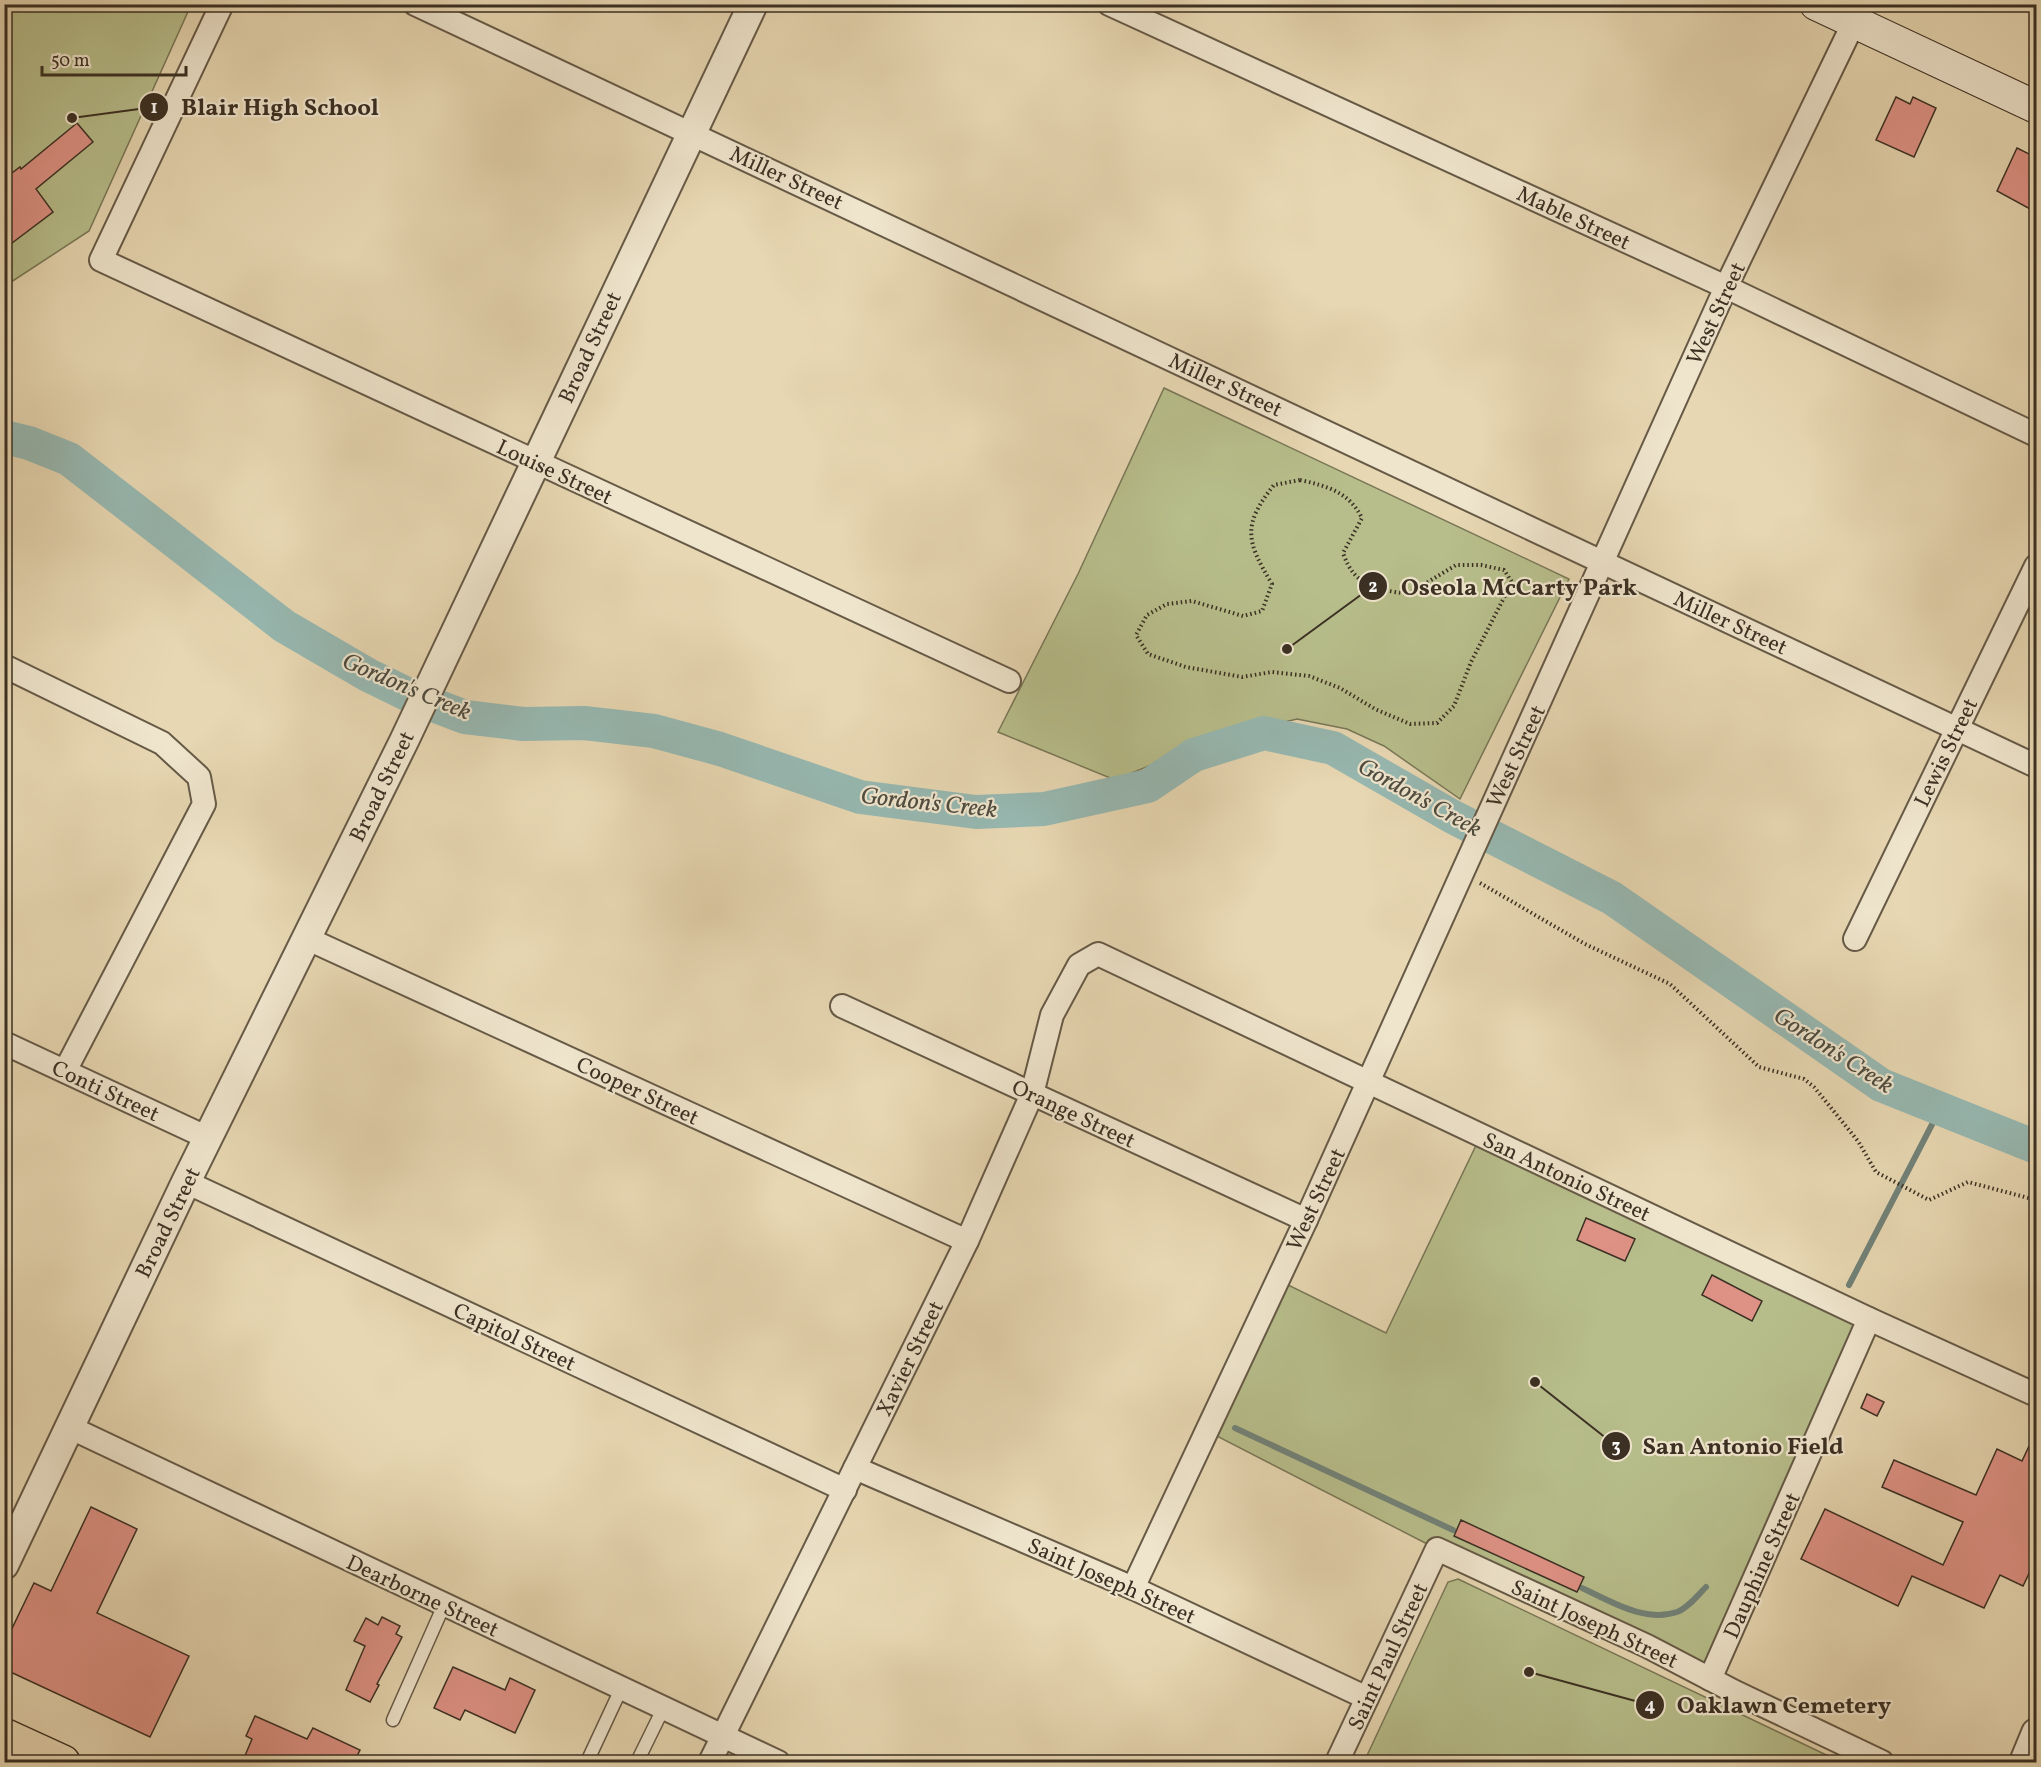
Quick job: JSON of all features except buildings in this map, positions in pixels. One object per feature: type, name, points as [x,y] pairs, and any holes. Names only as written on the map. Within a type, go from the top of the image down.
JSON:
[{"type":"main road","points":[[1835,11],[2037,106]]},
{"type":"main road","points":[[4,1735],[57,1761]]},
{"type":"street","name":"Louise Street","points":[[222,4],[101,260],[1009,681]]},
{"type":"street","name":"Miller Street","points":[[415,4],[2037,766]]},
{"type":"street","name":"Broad Street","points":[[4,1565],[186,1182],[404,741],[441,658],[753,4]]},
{"type":"street","name":"Mable Street","points":[[1109,4],[1726,287],[2037,435]]},
{"type":"street","name":"West Street","points":[[1133,1588],[1306,1220],[1726,287],[1835,11]]},
{"type":"street","name":"Lewis Street","points":[[1855,939],[2037,566]]},
{"type":"street","points":[[4,666],[162,743],[199,777],[204,804],[191,824],[65,1071]]},
{"type":"street","name":"Cooper Street","points":[[308,939],[967,1241]]},
{"type":"street","name":"San Antonio Street","points":[[1098,954],[1869,1319],[2037,1395]]},
{"type":"street","name":"Xavier Street","points":[[710,1762],[967,1241],[1032,1094],[1052,1015],[1079,965],[1098,954]]},
{"type":"street","name":"Orange Street","points":[[842,1006],[1306,1220]]},
{"type":"street","name":"Conti Street","points":[[4,1042],[208,1138]]},
{"type":"street","name":"Capitol Street","points":[[186,1182],[845,1490]]},
{"type":"street","name":"Dauphine Street","points":[[1710,1679],[1869,1319]]},
{"type":"street","name":"Dearborne Street","points":[[69,1427],[778,1762]]},
{"type":"street","name":"Saint Joseph Street","points":[[855,1468],[1133,1588],[1367,1698]]},
{"type":"street","name":"Saint Joseph Street","points":[[1437,1549],[1647,1646],[1882,1762]]},
{"type":"street","name":"Saint Paul Street","points":[[1337,1762],[1437,1549]]},
{"type":"street","points":[[2024,1762],[2037,1733]]},
{"type":"lane","points":[[393,1720],[444,1605]]},
{"type":"lane","points":[[587,1762],[621,1689]]},
{"type":"lane","points":[[637,1762],[663,1708]]},
{"type":"path","points":[[1300,480],[1331,487],[1355,504],[1362,518],[1343,553],[1348,567],[1356,578],[1376,589],[1407,594],[1456,565],[1504,570],[1512,582],[1471,662],[1454,706],[1437,723],[1410,724],[1375,709],[1340,688],[1309,676],[1272,672],[1242,677],[1186,667],[1148,654],[1136,635],[1147,615],[1167,604],[1192,601],[1243,616],[1262,611],[1272,584],[1260,563],[1250,532],[1256,507],[1274,485],[1300,480]]},
{"type":"path","points":[[1464,866],[1584,944],[1661,978],[1759,1067],[1804,1079],[1814,1086],[1854,1135],[1871,1167],[1880,1175],[1925,1199],[1936,1199],[1960,1184],[1968,1182],[2037,1200]]},
{"type":"green space","points":[[4,5],[191,5],[89,231],[5,286]]},
{"type":"green space","points":[[1164,388],[1569,579],[1460,799],[1384,746],[1347,729],[1297,719],[1272,725],[1215,732],[1181,748],[1163,760],[1115,780],[998,732],[1078,574]]},
{"type":"green space","points":[[1481,1135],[1869,1319],[1710,1679],[1437,1549],[1207,1431],[1278,1280],[1386,1333]]},
{"type":"green space","points":[[1458,1579],[1841,1762],[1364,1762],[1448,1582]]},
{"type":"waterway","name":"Gordon's Creek","points":[[4,437],[29,443],[69,459],[284,626],[368,675],[415,698],[465,717],[523,724],[584,723],[654,731],[720,749],[860,797],[976,812],[1044,809],[1148,786],[1194,755],[1264,733],[1333,748],[1453,817],[1612,898],[1881,1085],[2036,1147]]},
{"type":"waterway","points":[[1849,1285],[1940,1109]]},
{"type":"waterway","points":[[1235,1428],[1453,1530]]},
{"type":"waterway","points":[[1582,1588],[1640,1613],[1665,1615],[1685,1608],[1706,1587]]},
{"type":"place","name":"Blair High School","points":[[72,118]]},
{"type":"place","name":"Oseola McCarty Park","points":[[1287,649]]},
{"type":"place","name":"San Antonio Field","points":[[1535,1382]]},
{"type":"place","name":"Oaklawn Cemetery","points":[[1529,1672]]}]
